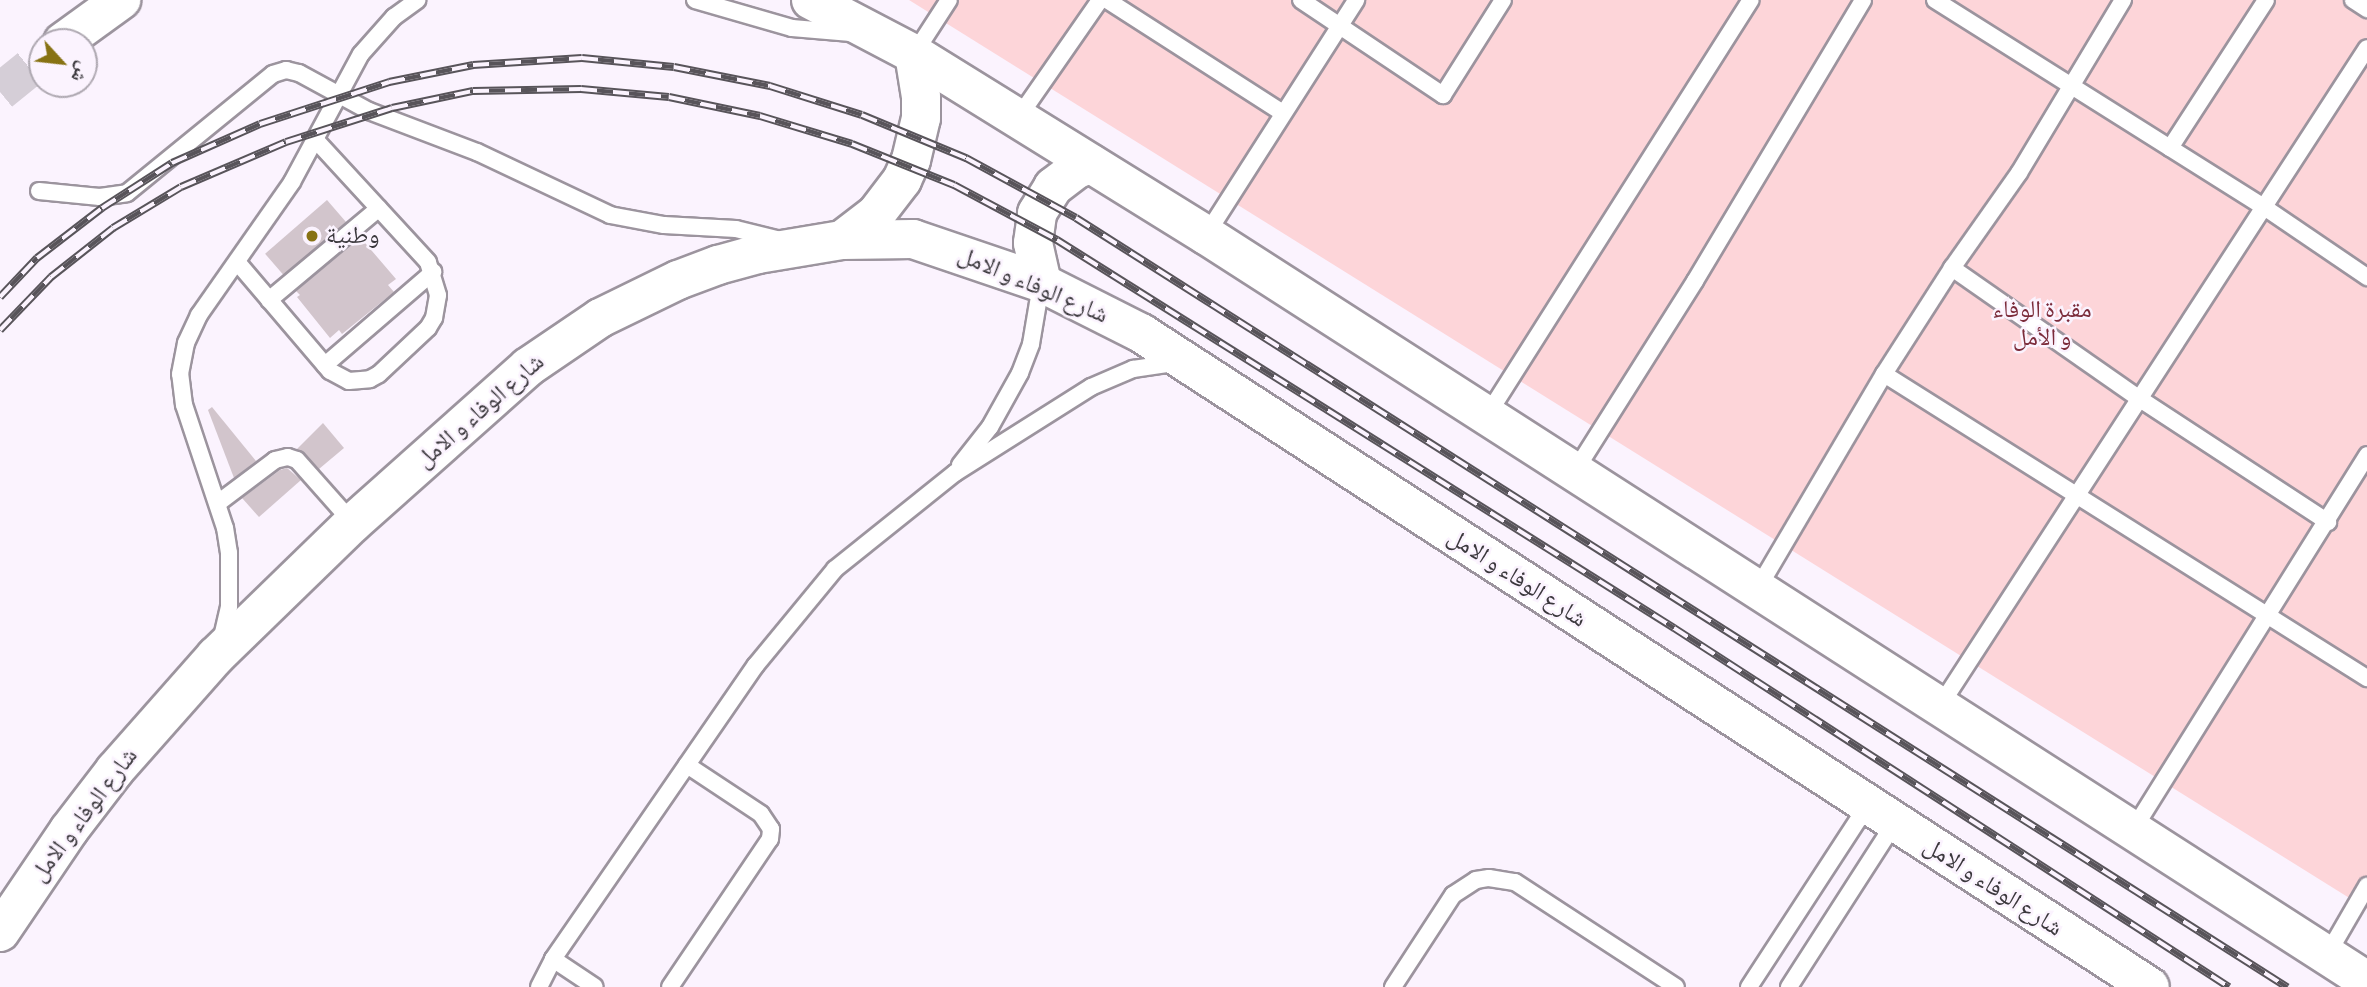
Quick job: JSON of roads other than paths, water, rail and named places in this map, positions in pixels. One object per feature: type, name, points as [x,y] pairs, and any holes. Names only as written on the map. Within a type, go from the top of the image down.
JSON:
[{"type":"main road","points":[[82,28],[121,0]]},
{"type":"main road","points":[[815,1],[914,54],[1206,235],[2367,981]]},
{"type":"main road","points":[[842,240],[876,214],[902,180],[911,160],[920,118],[921,97],[914,54]]},
{"type":"main road","points":[[1042,283],[1032,243],[1037,213],[1053,187],[1077,169],[1091,164]]},
{"type":"main road","name":"شارع الوفاء و الامل","points":[[0,932],[61,841],[115,770],[216,656],[353,523],[528,367],[600,318],[638,298],[708,269],[800,246],[842,240],[913,239],[1042,283],[1096,309],[1190,363],[1881,815],[2150,987]]},
{"type":"lane","points":[[216,656],[227,619],[231,580],[225,528],[187,421],[180,374],[192,328],[238,263],[316,140],[361,54],[376,34],[416,0]]},
{"type":"lane","points":[[695,0],[792,28],[874,32]]},
{"type":"lane","points":[[914,54],[949,0]]},
{"type":"lane","points":[[1018,118],[1100,0]]},
{"type":"lane","points":[[1107,0],[1283,113]]},
{"type":"lane","points":[[1301,0],[1443,95],[1503,0]]},
{"type":"lane","points":[[1206,235],[1356,0]]},
{"type":"lane","points":[[1488,414],[1751,0]]},
{"type":"lane","points":[[1575,471],[1695,281],[1863,0]]},
{"type":"lane","points":[[1935,0],[2264,207],[2367,278]]},
{"type":"lane","points":[[1758,588],[1885,374],[1952,268],[2019,173],[2123,0]]},
{"type":"lane","points":[[2170,148],[2266,0]]},
{"type":"lane","points":[[2353,0],[2367,9]]},
{"type":"lane","points":[[1940,706],[2367,48]]},
{"type":"lane","points":[[39,191],[100,197],[127,193],[279,71],[293,70],[338,97],[477,152],[583,205],[610,215],[664,225],[736,229],[800,246]]},
{"type":"lane","points":[[238,263],[326,365],[339,377],[349,381],[370,379],[379,374],[420,338],[434,318],[438,295],[433,271],[421,253],[316,140]]},
{"type":"lane","points":[[270,300],[379,208]]},
{"type":"lane","points":[[1952,268],[2140,399],[2328,522]]},
{"type":"lane","points":[[326,365],[433,271]]},
{"type":"lane","points":[[955,473],[990,427],[1020,373],[1031,344],[1042,283]]},
{"type":"lane","points":[[539,987],[553,959],[756,665],[835,569],[955,473],[1112,376],[1154,365],[1190,363]]},
{"type":"lane","points":[[1885,374],[2367,678]]},
{"type":"lane","points":[[2133,830],[2328,522],[2367,455]]},
{"type":"lane","points":[[218,503],[275,460],[288,457],[297,460],[353,523]]},
{"type":"lane","points":[[670,987],[765,847],[771,829],[761,814],[687,765]]},
{"type":"lane","points":[[1749,987],[1881,815]]},
{"type":"lane","points":[[1789,987],[1881,815]]},
{"type":"lane","points":[[1393,987],[1453,895],[1476,880],[1489,878],[1515,882],[1676,987]]},
{"type":"lane","points":[[2327,955],[2367,886]]},
{"type":"lane","points":[[553,959],[595,987]]},
{"type":"tunnel","points":[[0,92],[28,69]]},
{"type":"railway","points":[[0,297],[37,258],[102,208],[172,163],[260,124],[389,82],[473,65],[582,58],[674,67],[770,86],[862,115],[966,158],[1076,218],[2287,987]]},
{"type":"railway","points":[[0,330],[51,277],[113,228],[181,187],[286,142],[392,108],[473,91],[581,89],[669,97],[760,116],[852,144],[954,185],[1057,240],[1674,628],[2229,987]]},
{"type":"place","name":"وطنية","points":[[312,236]]},
{"type":"park label","name":"مقبرة الوفاء و الأمل","points":[[2042,324]]}]
